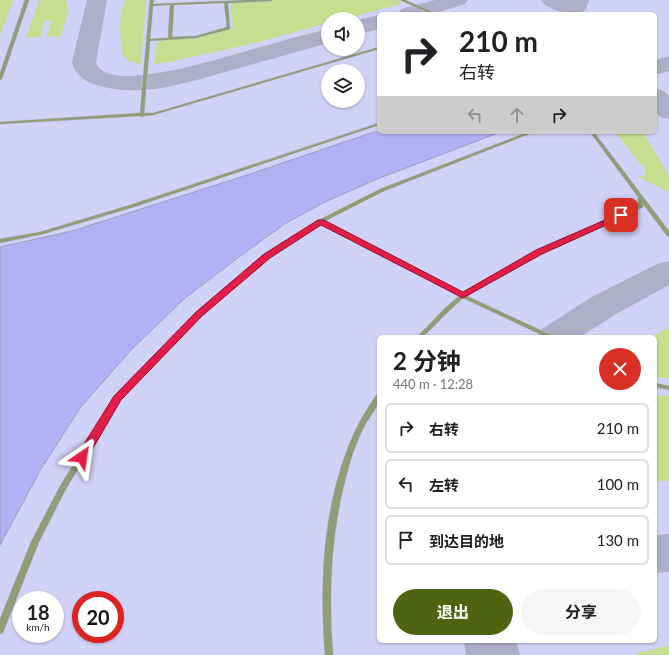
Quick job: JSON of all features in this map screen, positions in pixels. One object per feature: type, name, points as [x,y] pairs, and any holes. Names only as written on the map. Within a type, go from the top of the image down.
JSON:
[{"type":"lane","points":[[0,79],[27,0]]},
{"type":"lane","points":[[142,116],[152,0]]},
{"type":"lane","points":[[152,5],[271,0]]},
{"type":"lane","points":[[402,0],[430,12]]},
{"type":"lane","points":[[148,40],[196,37],[225,30],[229,28],[226,2]]},
{"type":"lane","points":[[170,38],[172,4]]},
{"type":"lane","points":[[0,123],[142,116],[377,49]]},
{"type":"lane","points":[[0,240],[41,232],[132,206],[377,125]]},
{"type":"lane","points":[[0,630],[35,542],[63,488],[118,398],[199,314],[267,256],[321,221],[382,190],[527,134]]},
{"type":"lane","points":[[593,134],[669,235]]},
{"type":"lane","points":[[422,335],[463,296],[539,252],[641,206],[640,197]]},
{"type":"lane","points":[[321,221],[463,296],[547,335]]},
{"type":"lane","points":[[657,385],[669,388]]},
{"type":"lane","points":[[329,655],[327,636],[328,556],[338,491],[359,431],[377,400]]},
{"type":"shaded area","points":[[0,0],[669,0],[669,655],[0,655]]},
{"type":"green space","points":[[0,0],[14,0],[0,35]]},
{"type":"green space","points":[[39,0],[66,0],[68,12],[61,36],[47,37],[51,21],[44,21],[40,37],[26,38]]},
{"type":"green space","points":[[125,0],[146,0],[141,64],[129,61],[122,54],[120,20]]},
{"type":"green space","points":[[275,0],[397,0],[404,3],[365,13],[365,12],[321,12],[321,25],[259,42],[170,62],[154,64],[157,41],[199,37],[233,28],[231,2]]},
{"type":"green space","points":[[617,134],[644,134],[669,176],[669,192],[638,177],[646,175],[644,171],[646,171]]},
{"type":"green space","points":[[669,326],[669,378],[657,378],[657,335]]},
{"type":"green space","points":[[657,395],[669,395],[669,481],[657,481]]},
{"type":"green space","points":[[669,646],[669,655],[637,655],[638,653]]},
{"type":"building","points":[[374,132],[377,132],[377,134],[495,134],[377,179],[325,202],[286,223],[184,299],[132,349],[80,408],[41,469],[0,545],[0,247],[72,231],[241,177]]},
{"type":"taxiway","points":[[97,0],[84,62],[85,67],[92,74],[113,82],[125,84],[171,79],[321,38]]},
{"type":"taxiway","points":[[416,12],[458,0]]},
{"type":"taxiway","points":[[551,0],[575,9],[579,0]]},
{"type":"taxiway","points":[[365,25],[377,22]]},
{"type":"taxiway","points":[[657,67],[669,63]]},
{"type":"taxiway","points":[[657,98],[669,111]]},
{"type":"taxiway","points":[[558,335],[603,306],[669,271]]},
{"type":"taxiway","points":[[657,554],[669,553]]},
{"type":"taxiway","points":[[490,643],[493,655]]},
{"type":"route","points":[[82,457],[118,398],[199,314],[267,256],[294,237],[321,221],[463,296],[539,252],[621,215]]}]
